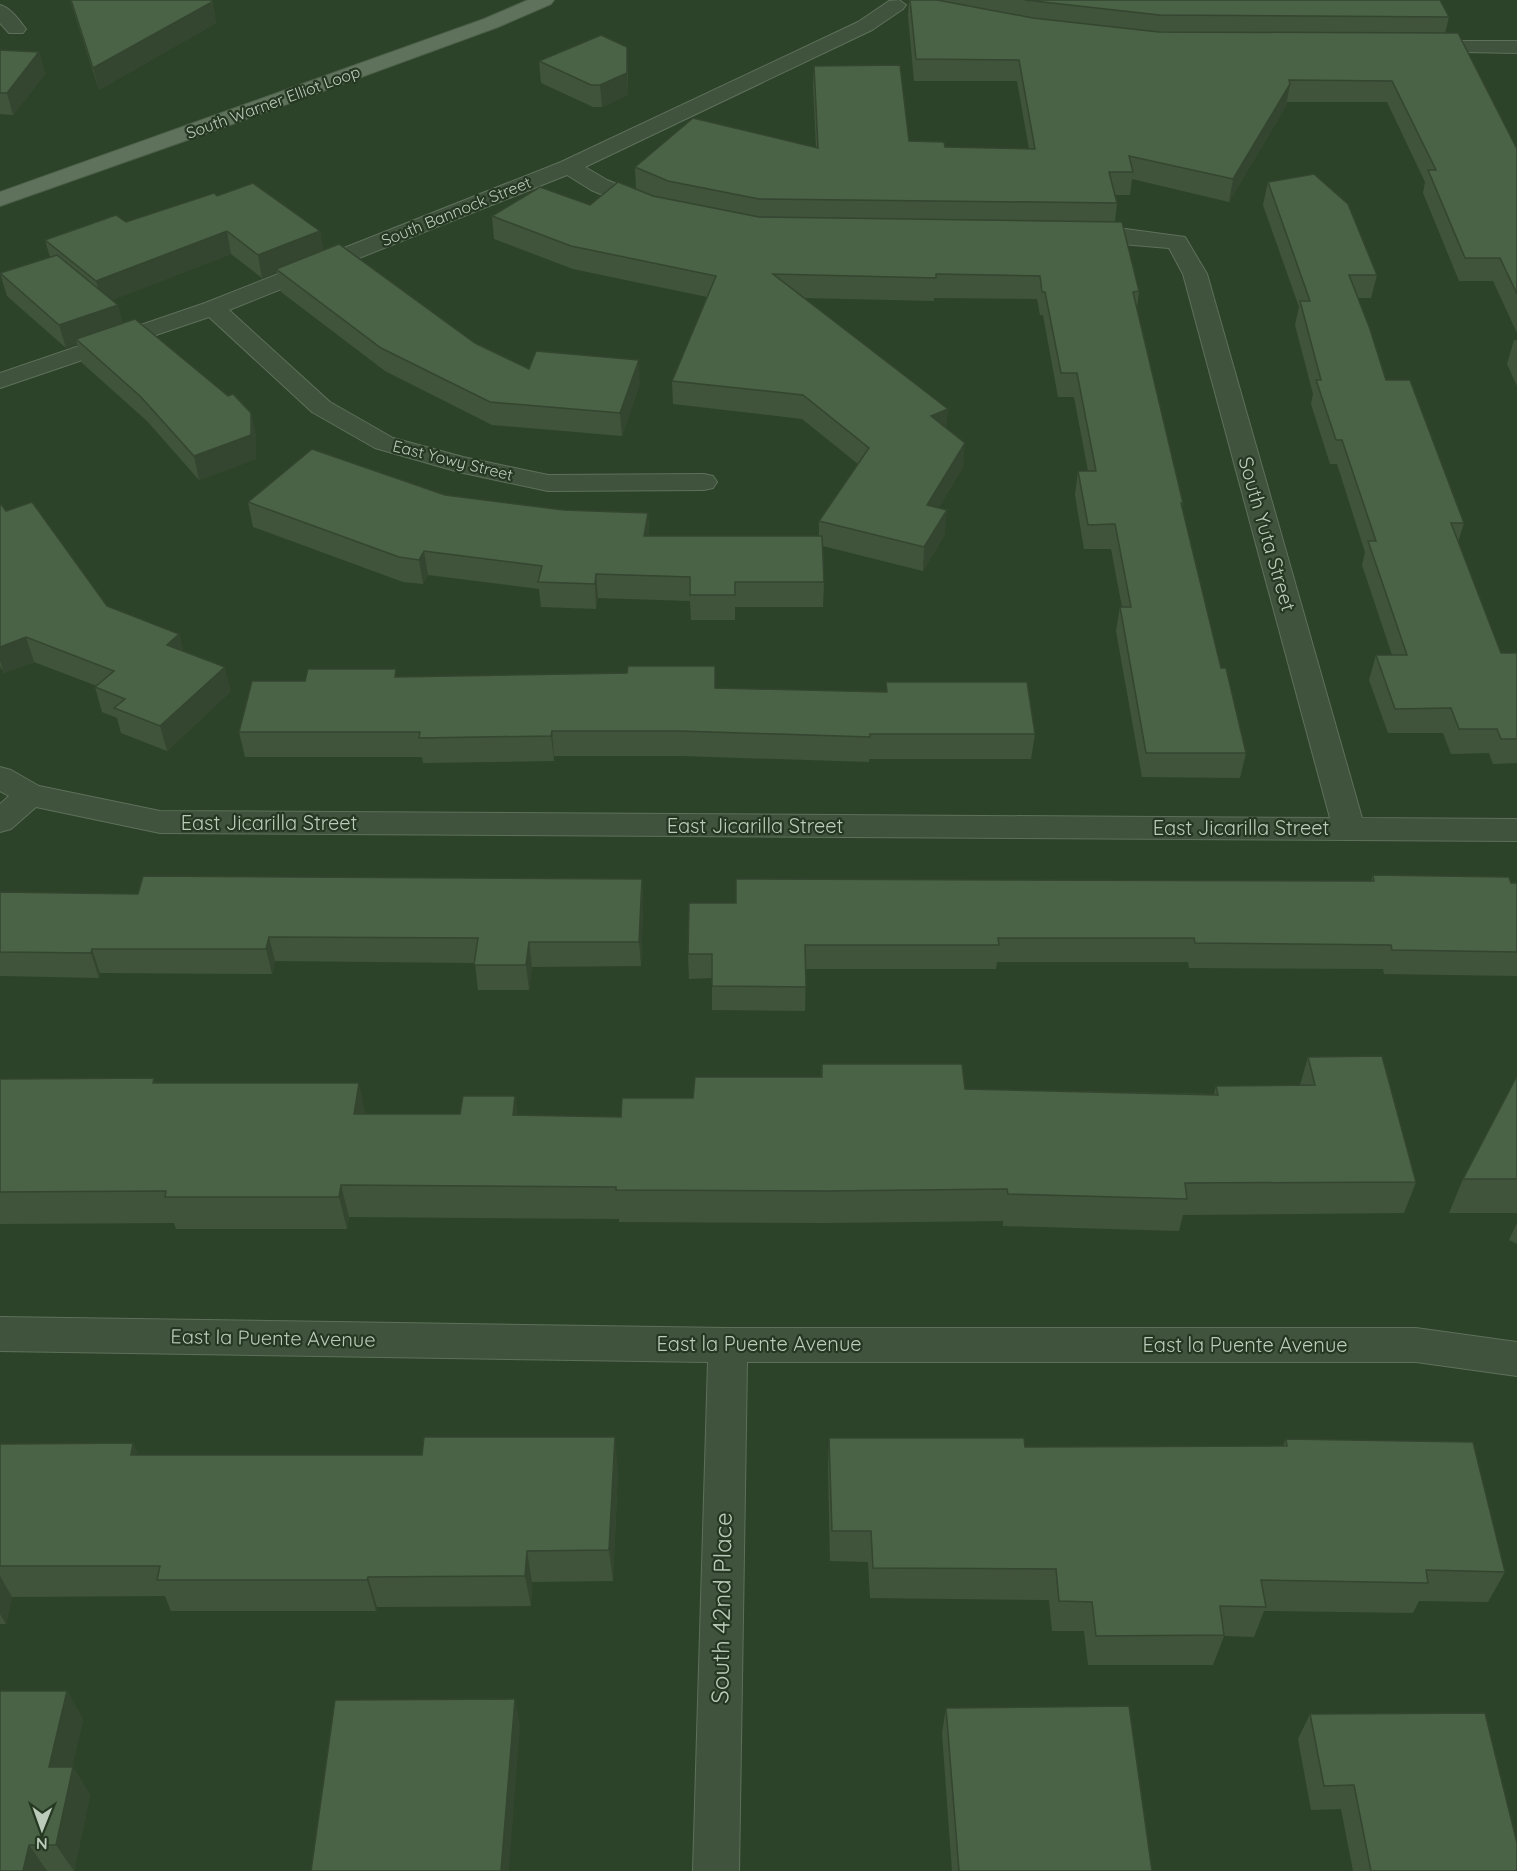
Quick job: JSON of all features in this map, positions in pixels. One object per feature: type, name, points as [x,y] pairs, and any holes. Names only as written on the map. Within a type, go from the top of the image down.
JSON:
[{"type":"main road","name":"South Warner Elliot Loop","points":[[0,199],[491,23],[544,0]]},
{"type":"street","name":"South Bannock Street","points":[[0,381],[213,308],[568,167],[865,26],[897,5]]},
{"type":"street","points":[[0,11],[16,29]]},
{"type":"street","points":[[1402,47],[1511,47],[1517,67]]},
{"type":"street","points":[[568,167],[599,185],[673,214]]},
{"type":"street","name":"South Yuta Street","points":[[1060,235],[1118,235],[1177,242],[1195,274],[1349,829]]},
{"type":"street","name":"East Yowy Street","points":[[213,308],[321,407],[384,443],[459,464],[548,483],[704,482]]},
{"type":"street","name":"East Jicarilla Street","points":[[0,777],[30,795],[160,822],[1517,830]]},
{"type":"street","points":[[0,822],[30,795]]},
{"type":"street","name":"East la Puente Avenue","points":[[0,1334],[728,1345],[1416,1345],[1517,1359]]},
{"type":"street","name":"South 42nd Place","points":[[716,1871],[728,1345]]},
{"type":"building","points":[[71,0],[212,0],[212,2],[93,68]]},
{"type":"building","points":[[910,0],[937,0],[1033,18],[1159,32],[1458,33],[1517,149],[1517,294],[1500,258],[1465,258],[1428,170],[1436,170],[1392,81],[1289,80],[1290,84],[1233,179],[1129,156],[1133,172],[1109,172],[1117,203],[759,199],[668,181],[635,167],[693,118],[818,148],[814,66],[900,65],[909,141],[944,142],[945,147],[1035,149],[1019,60],[916,59]]},
{"type":"building","points":[[1025,0],[1440,0],[1449,17],[1159,15]]},
{"type":"building","points":[[601,35],[627,47],[627,73],[600,85],[591,85],[539,61]]},
{"type":"building","points":[[0,50],[39,52],[7,93],[0,93]]},
{"type":"building","points":[[1314,174],[1348,204],[1377,275],[1349,275],[1370,329],[1386,380],[1410,380],[1464,523],[1451,523],[1501,653],[1517,653],[1517,739],[1501,739],[1497,729],[1459,729],[1451,708],[1395,709],[1376,655],[1407,655],[1368,541],[1376,541],[1342,440],[1336,440],[1316,380],[1321,380],[1300,301],[1310,301],[1268,182]]},
{"type":"building","points":[[618,182],[653,196],[759,217],[1122,222],[1139,291],[1133,292],[1183,503],[1181,503],[1221,668],[1226,668],[1246,753],[1146,753],[1120,607],[1131,607],[1115,524],[1088,525],[1078,471],[1096,471],[1077,373],[1061,373],[1040,276],[936,274],[936,278],[773,274],[948,409],[931,416],[965,443],[927,505],[947,510],[924,547],[819,521],[869,448],[803,395],[672,381],[716,276],[571,246],[492,216],[540,187],[590,205]]},
{"type":"building","points":[[253,183],[320,231],[258,255],[227,231],[96,281],[45,240],[116,215],[126,222],[214,193],[217,196]]},
{"type":"building","points":[[339,244],[475,343],[529,369],[536,351],[639,360],[620,413],[490,402],[381,348],[276,269]]},
{"type":"building","points":[[57,255],[118,305],[59,325],[0,273]]},
{"type":"building","points":[[135,319],[228,396],[233,394],[251,413],[251,435],[194,456],[141,397],[76,339]]},
{"type":"building","points":[[312,449],[445,495],[564,510],[648,513],[644,536],[822,536],[824,582],[735,582],[735,595],[690,595],[690,577],[596,574],[595,584],[538,582],[542,566],[424,551],[419,560],[399,557],[248,502]]},
{"type":"building","points":[[32,502],[107,606],[179,634],[167,645],[225,667],[160,726],[114,708],[125,699],[95,687],[114,671],[26,637],[0,647],[0,503],[6,511]]},
{"type":"building","points":[[628,666],[715,666],[715,688],[887,692],[886,682],[1027,682],[1035,734],[870,734],[870,737],[680,731],[552,731],[551,736],[419,738],[420,732],[239,732],[252,681],[305,681],[308,669],[396,669],[395,677],[627,673]]},
{"type":"building","points":[[1373,875],[1509,877],[1511,883],[1517,883],[1517,952],[1392,950],[1391,945],[1195,943],[1194,938],[998,938],[999,945],[805,945],[806,987],[712,986],[712,954],[688,954],[689,903],[736,903],[736,879],[1374,881]]},
{"type":"building","points":[[143,876],[642,879],[639,942],[529,942],[526,965],[474,965],[478,938],[269,937],[266,949],[92,949],[91,953],[0,952],[0,892],[138,894]]},
{"type":"building","points":[[1382,1056],[1416,1182],[1185,1183],[1187,1199],[1008,1194],[1007,1189],[616,1190],[616,1187],[341,1185],[339,1197],[165,1197],[166,1191],[0,1192],[0,1079],[154,1078],[153,1083],[359,1083],[354,1114],[460,1114],[463,1096],[515,1096],[513,1115],[621,1117],[622,1098],[693,1098],[695,1077],[822,1077],[822,1064],[962,1064],[965,1089],[1218,1095],[1216,1086],[1315,1085],[1308,1057]]},
{"type":"building","points":[[1517,1076],[1517,1179],[1463,1179]]},
{"type":"building","points":[[424,1437],[615,1437],[609,1550],[527,1551],[525,1576],[368,1577],[367,1580],[157,1580],[160,1566],[0,1566],[0,1444],[133,1443],[131,1455],[422,1455]]},
{"type":"building","points":[[829,1438],[1024,1438],[1025,1447],[1287,1446],[1286,1439],[1473,1442],[1505,1572],[1426,1570],[1428,1583],[1261,1580],[1266,1607],[1220,1606],[1224,1635],[1096,1636],[1092,1602],[1059,1601],[1056,1569],[873,1568],[871,1531],[832,1531]]},
{"type":"building","points":[[0,1691],[67,1691],[49,1767],[73,1767],[56,1845],[29,1845],[23,1871],[0,1871]]},
{"type":"building","points":[[515,1699],[501,1871],[311,1871],[335,1700]]},
{"type":"building","points":[[1129,1706],[1152,1871],[959,1871],[946,1708]]},
{"type":"building","points":[[1485,1713],[1517,1843],[1517,1871],[1371,1871],[1354,1785],[1324,1786],[1310,1714]]}]
